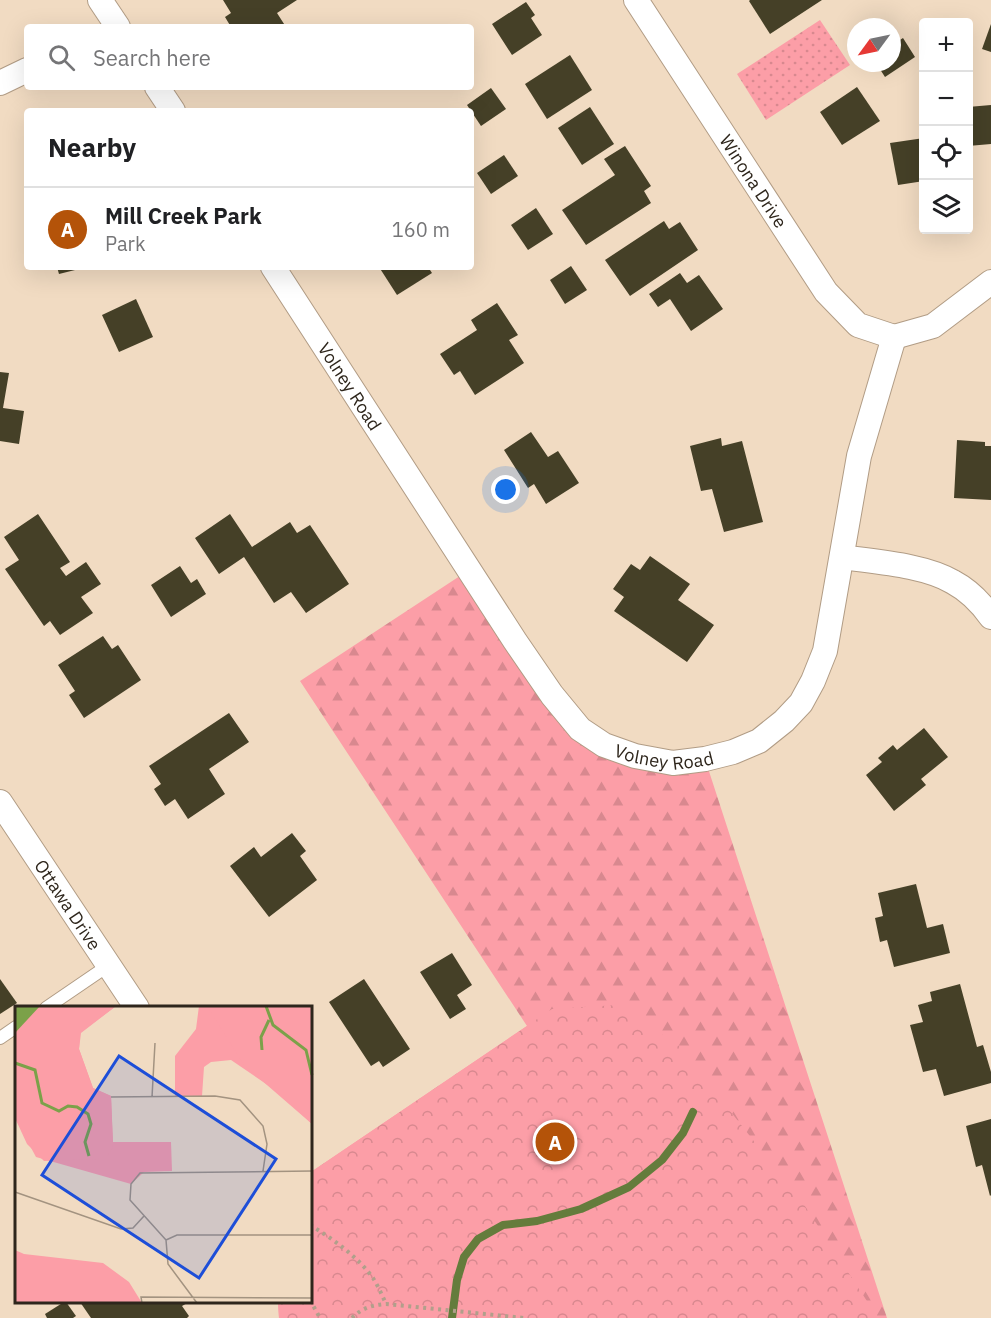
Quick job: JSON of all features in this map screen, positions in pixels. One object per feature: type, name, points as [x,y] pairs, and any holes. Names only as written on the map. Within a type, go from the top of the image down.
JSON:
[{"type":"street","points":[[100,0],[116,24]]},
{"type":"street","name":"Winona Drive","points":[[636,0],[826,292],[858,325],[894,337]]},
{"type":"street","points":[[0,83],[24,71]]},
{"type":"street","points":[[159,90],[171,108]]},
{"type":"street","name":"Volney Road","points":[[275,270],[552,695],[580,729],[604,745],[635,756],[672,763],[705,759],[733,752],[759,741],[784,721],[801,702],[813,681],[825,651],[860,456],[894,337]]},
{"type":"street","points":[[894,337],[933,326],[991,282]]},
{"type":"street","points":[[842,557],[923,570],[951,580],[964,589],[991,617]]},
{"type":"street","name":"Ottawa Drive","points":[[0,802],[136,1006]]},
{"type":"lane","points":[[49,1006],[109,965]]},
{"type":"lane","points":[[0,1038],[15,1028]]},
{"type":"path","points":[[312,1226],[358,1260],[374,1279],[386,1304]]},
{"type":"path","points":[[312,1303],[320,1318]]},
{"type":"path","points":[[352,1318],[359,1311],[373,1305],[386,1304],[523,1318]]},
{"type":"green space","points":[[820,20],[847,60],[847,67],[766,120],[737,74]]},
{"type":"green space","points":[[469,570],[604,745],[705,759],[887,1318],[279,1318],[278,1303],[312,1303],[312,1171],[527,1026],[300,681]]},
{"type":"green space","points":[[618,1005],[679,1046],[805,1206],[878,1318],[279,1318],[278,1303],[312,1303],[312,1171],[552,1009]]},
{"type":"building","points":[[223,0],[297,0],[277,13],[284,24],[229,24],[225,17],[231,13]]},
{"type":"building","points":[[750,0],[822,0],[770,34]]},
{"type":"building","points":[[526,2],[535,15],[531,18],[542,35],[512,55],[492,24]]},
{"type":"building","points":[[991,24],[991,52],[982,49]]},
{"type":"building","points":[[903,38],[915,57],[901,66],[901,39]]},
{"type":"building","points":[[570,55],[592,90],[547,119],[525,84]]},
{"type":"building","points":[[882,72],[892,72],[885,77]]},
{"type":"building","points":[[857,87],[880,121],[842,145],[820,112]]},
{"type":"building","points":[[491,88],[506,109],[481,126],[474,116],[474,108],[469,108],[467,105]]},
{"type":"building","points":[[991,105],[991,144],[973,146],[973,107]]},
{"type":"building","points":[[590,107],[614,144],[582,165],[558,128]]},
{"type":"building","points":[[919,139],[919,182],[898,185],[890,143]]},
{"type":"building","points":[[625,146],[651,186],[644,191],[651,203],[586,245],[562,210],[615,175],[604,159]]},
{"type":"building","points":[[504,155],[518,176],[491,194],[477,173]]},
{"type":"building","points":[[536,208],[553,234],[528,250],[511,225]]},
{"type":"building","points":[[664,221],[669,229],[680,222],[698,250],[630,296],[605,260]]},
{"type":"building","points":[[571,266],[587,290],[565,304],[550,280]]},
{"type":"building","points":[[58,270],[75,270],[59,274]]},
{"type":"building","points":[[381,270],[430,270],[432,273],[397,295]]},
{"type":"building","points":[[680,273],[687,283],[699,275],[723,309],[691,331],[670,299],[658,307],[649,294]]},
{"type":"building","points":[[136,299],[153,337],[119,352],[102,315]]},
{"type":"building","points":[[497,303],[518,335],[509,340],[524,363],[475,395],[460,371],[454,375],[440,354],[477,330],[471,320]]},
{"type":"building","points":[[0,372],[9,373],[3,408],[24,411],[19,444],[0,441]]},
{"type":"building","points":[[531,432],[548,457],[558,451],[579,483],[546,504],[534,484],[528,488],[504,450]]},
{"type":"building","points":[[721,438],[722,446],[742,441],[763,522],[724,532],[712,489],[701,491],[690,446]]},
{"type":"building","points":[[957,440],[985,442],[985,446],[991,446],[991,500],[954,498]]},
{"type":"building","points":[[38,514],[70,562],[60,568],[66,576],[86,562],[101,584],[81,597],[93,613],[60,635],[50,621],[44,626],[5,569],[19,560],[4,537]]},
{"type":"building","points":[[230,514],[252,547],[290,522],[297,533],[310,525],[349,584],[306,613],[291,592],[274,603],[244,557],[219,574],[195,538]]},
{"type":"building","points":[[650,556],[690,584],[678,600],[714,625],[687,662],[614,611],[624,597],[613,589],[631,564],[640,570]]},
{"type":"building","points":[[180,566],[191,583],[197,579],[206,594],[171,617],[151,585]]},
{"type":"building","points":[[103,636],[112,649],[118,645],[141,680],[84,718],[69,695],[75,691],[58,665]]},
{"type":"building","points":[[229,713],[249,742],[209,769],[225,794],[188,819],[175,799],[165,806],[154,789],[161,784],[149,766]]},
{"type":"building","points":[[924,728],[948,757],[921,779],[926,785],[894,811],[866,775],[882,762],[878,758],[893,745],[897,750]]},
{"type":"building","points":[[292,833],[306,851],[300,856],[317,880],[269,917],[230,866],[254,847],[261,857]]},
{"type":"building","points":[[916,884],[927,928],[943,924],[950,953],[894,967],[887,940],[880,942],[875,918],[883,916],[878,893]]},
{"type":"building","points":[[452,953],[472,985],[457,995],[466,1009],[450,1019],[420,972]]},
{"type":"building","points":[[0,979],[17,1003],[0,1014]]},
{"type":"building","points":[[364,979],[410,1049],[383,1067],[379,1061],[371,1066],[329,1002]]},
{"type":"building","points":[[960,984],[977,1047],[983,1045],[991,1072],[991,1083],[944,1096],[936,1069],[923,1072],[910,1025],[923,1022],[918,1005],[932,1001],[930,992]]},
{"type":"building","points":[[991,1119],[990,1196],[982,1165],[976,1167],[966,1126]]},
{"type":"building","points":[[62,1303],[67,1303],[76,1316],[47,1318],[45,1314]]},
{"type":"building","points":[[81,1303],[187,1303],[182,1306],[189,1316],[187,1318],[91,1318]]},
{"type":"waterway","points":[[452,1318],[457,1280],[464,1257],[478,1239],[503,1225],[537,1221],[581,1209],[629,1187],[662,1160],[683,1133],[693,1112]]},
{"type":"place","name":"Mill Creek Park","points":[[555,1142]]}]
